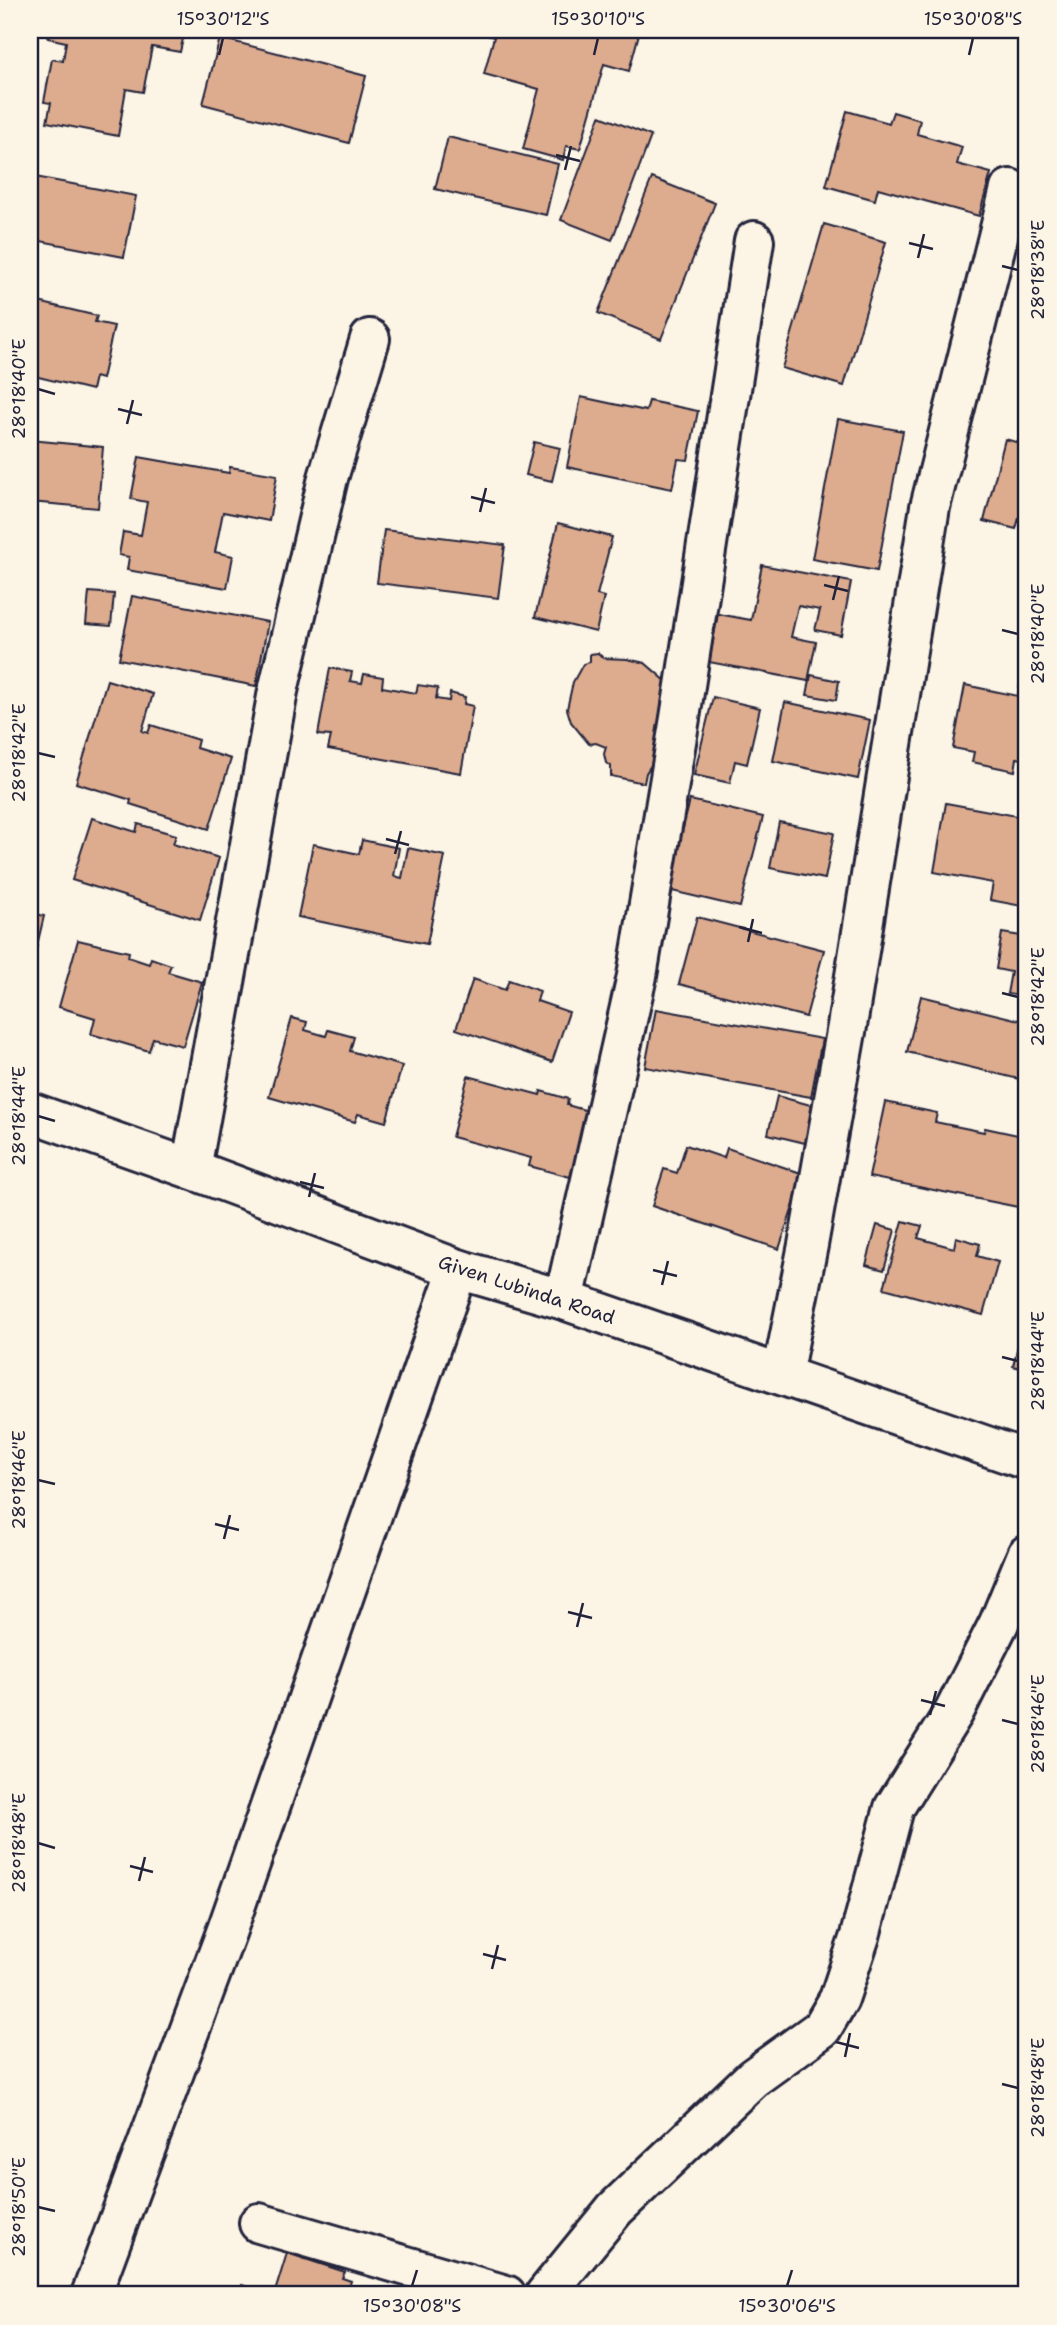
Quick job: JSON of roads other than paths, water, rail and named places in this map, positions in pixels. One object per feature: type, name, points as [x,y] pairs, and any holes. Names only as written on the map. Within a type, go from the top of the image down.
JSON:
[{"type":"street","points":[[782,1375],[847,1026],[930,508],[1010,189]]},
{"type":"street","points":[[564,1300],[637,976],[754,241]]},
{"type":"street","points":[[191,1169],[278,691],[328,478],[370,339]]},
{"type":"street","name":"Given Lubinda Road","points":[[30,1112],[458,1269],[564,1300],[1027,1460]]},
{"type":"street","points":[[91,2295],[228,1930],[458,1269]]},
{"type":"street","points":[[545,2295],[615,2209],[753,2078],[822,2028],[839,1999],[860,1936],[894,1808],[954,1712],[999,1623],[1027,1555]]},
{"type":"street","points":[[259,2223],[506,2295]]}]
